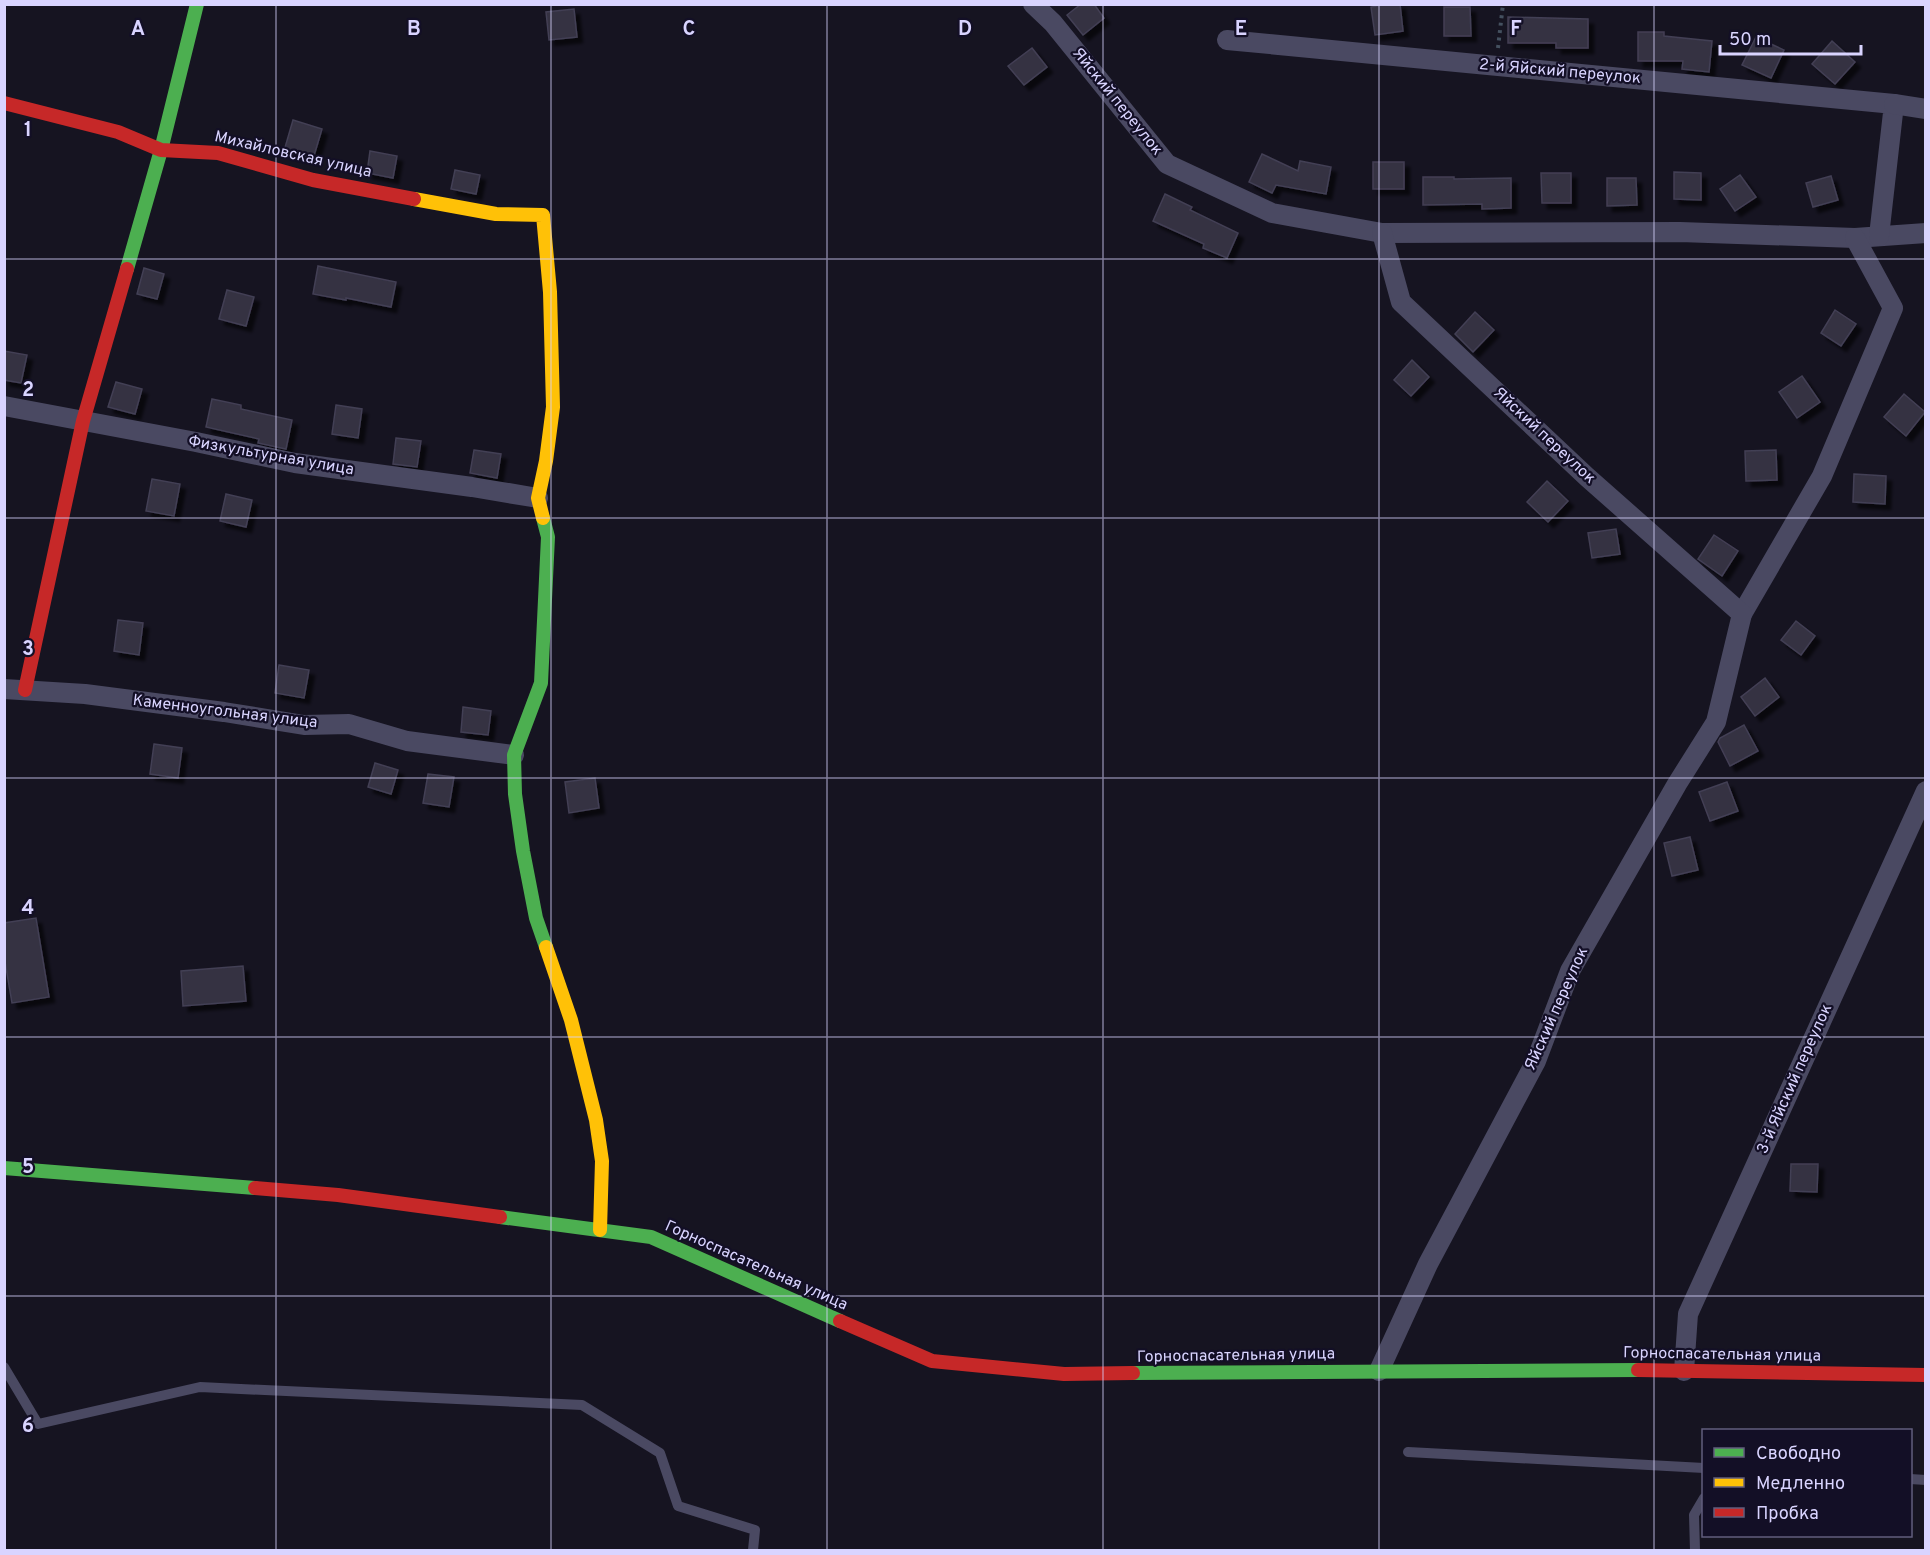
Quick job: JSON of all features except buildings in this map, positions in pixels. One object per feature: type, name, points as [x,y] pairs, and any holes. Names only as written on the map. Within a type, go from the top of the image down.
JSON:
[{"type":"street","points":[[25,690],[83,421],[162,150],[197,4]]},
{"type":"street","name":"Яйский переулок","points":[[1034,4],[1053,23],[1167,165],[1272,213],[1382,233],[1680,231],[1855,238],[1879,236]]},
{"type":"street","name":"2-й Яйский переулок","points":[[1227,40],[1894,104],[1926,109]]},
{"type":"street","name":"Михайловская улица","points":[[4,103],[118,132],[162,150],[218,153],[313,180],[496,214],[543,215],[550,292],[553,407],[546,461],[538,498]]},
{"type":"street","points":[[1894,104],[1879,236],[1926,233]]},
{"type":"street","name":"Яйский переулок","points":[[1382,233],[1401,302],[1587,477],[1742,614]]},
{"type":"street","name":"Яйский переулок","points":[[1379,1371],[1428,1264],[1536,1061],[1570,971],[1677,784],[1716,722],[1742,614],[1822,476],[1893,308],[1855,238]]},
{"type":"street","name":"Физкультурная улица","points":[[4,406],[295,463],[538,498]]},
{"type":"street","points":[[538,498],[548,537],[541,682],[514,755],[516,794],[536,918],[571,1020],[596,1120],[602,1161],[600,1230]]},
{"type":"street","name":"Каменноугольная улица","points":[[4,689],[85,694],[304,725],[349,724],[407,741],[514,755]]},
{"type":"street","name":"3-й Яйский переулок","points":[[1684,1371],[1688,1314],[1926,791]]},
{"type":"street","name":"Горноспасательная улица","points":[[4,1168],[338,1195],[651,1237],[932,1362],[1064,1374],[1571,1369],[1926,1375]]},
{"type":"lane","points":[[4,1367],[38,1424],[200,1387],[582,1405],[660,1453],[678,1506],[755,1530],[753,1551]]},
{"type":"lane","points":[[1408,1452],[1702,1468]]},
{"type":"lane","points":[[1695,1551],[1694,1515],[1702,1501]]},
{"type":"path","points":[[1496,66],[1503,4]]},
{"type":"traffic: fast","points":[[127,269],[161,150],[197,4]]},
{"type":"traffic: fast","points":[[543,518],[548,537],[541,683],[514,755],[515,794],[523,851],[536,918],[546,947]]},
{"type":"traffic: fast","points":[[4,1168],[255,1188]]},
{"type":"traffic: fast","points":[[500,1217],[651,1237],[840,1321]]},
{"type":"traffic: fast","points":[[1133,1373],[1638,1370]]},
{"type":"traffic: slow","points":[[414,199],[496,214],[543,215],[550,292],[553,407],[546,461],[538,498],[543,518]]},
{"type":"traffic: slow","points":[[546,947],[571,1020],[596,1120],[602,1161],[600,1230]]},
{"type":"traffic: jam","points":[[4,103],[118,132],[161,150],[218,153],[313,180],[414,199]]},
{"type":"traffic: jam","points":[[25,690],[83,421],[127,269]]},
{"type":"traffic: jam","points":[[255,1188],[338,1195],[500,1217]]},
{"type":"traffic: jam","points":[[840,1321],[932,1361],[1064,1374],[1133,1373]]},
{"type":"traffic: jam","points":[[1638,1370],[1926,1375]]}]
